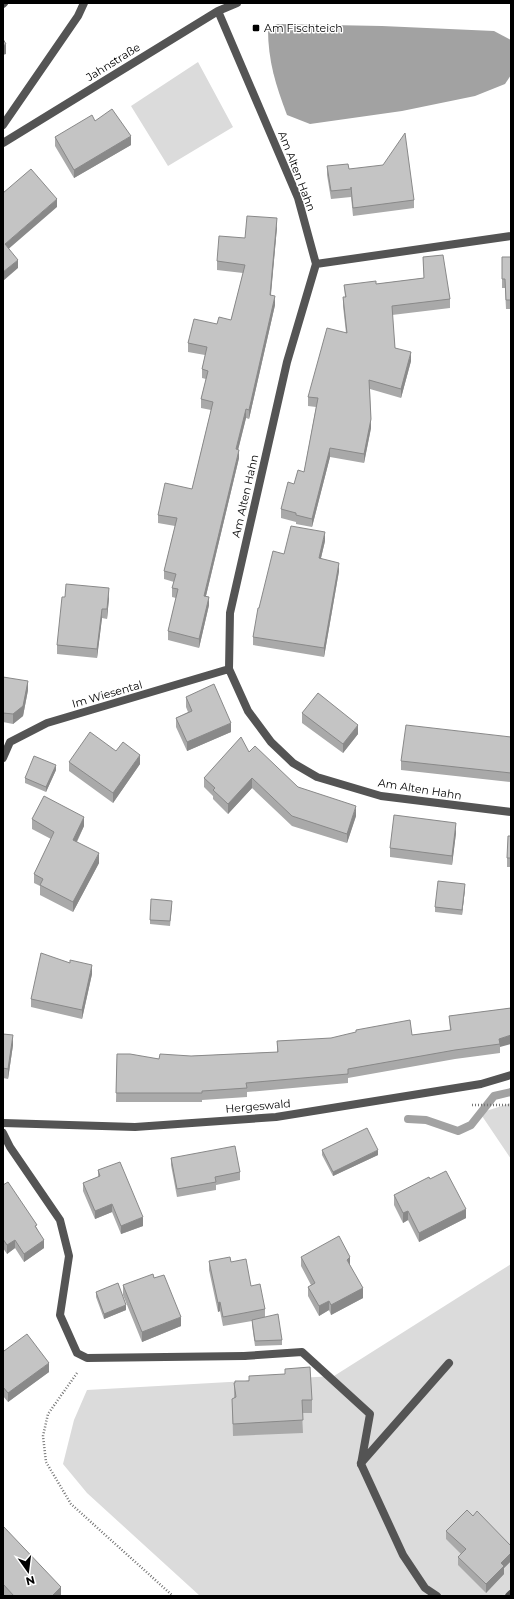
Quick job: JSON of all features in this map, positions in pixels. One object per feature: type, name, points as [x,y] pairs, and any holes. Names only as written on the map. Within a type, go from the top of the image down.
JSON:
[{"type":"street","points":[[3,125],[78,16],[84,3]]},
{"type":"street","name":"Jahnstraße","points":[[3,143],[218,11],[236,3]]},
{"type":"street","name":"Am Alten Hahn","points":[[218,11],[298,198],[316,264],[287,362],[230,613],[229,669],[248,710],[271,742],[293,763],[317,777],[381,796],[511,812]]},
{"type":"street","points":[[316,264],[511,236]]},
{"type":"street","name":"Im Wiesental","points":[[3,758],[10,742],[47,723],[229,669]]},
{"type":"street","name":"Hergeswald","points":[[3,1123],[135,1127],[276,1117],[481,1084],[511,1075]]},
{"type":"street","points":[[3,1133],[10,1147],[60,1220],[69,1256],[60,1315],[77,1353],[87,1358],[244,1356],[302,1352],[370,1414],[361,1464],[403,1555],[425,1588],[437,1596]]},
{"type":"street","points":[[361,1464],[449,1363]]},
{"type":"path","points":[[87,1358],[48,1414],[43,1436],[46,1462],[71,1504],[173,1596]]},
{"type":"shaded area","points":[[277,24],[382,26],[494,31],[511,40],[511,75],[505,84],[475,96],[402,111],[310,124],[287,115],[279,94],[273,73],[268,41],[268,29]]},
{"type":"shaded area","points":[[198,62],[233,127],[168,166],[131,106]]},
{"type":"shaded area","points":[[511,1103],[511,1159],[480,1113]]},
{"type":"shaded area","points":[[511,1264],[511,1596],[200,1596],[87,1493],[63,1464],[74,1420],[87,1390],[334,1376]]},
{"type":"building","points":[[3,39],[6,44],[3,46]]},
{"type":"building","points":[[112,109],[131,136],[74,170],[55,137],[92,115],[95,121]]},
{"type":"building","points":[[405,133],[414,200],[353,208],[351,187],[351,189],[331,191],[327,166],[348,164],[349,169],[383,165]]},
{"type":"building","points":[[31,169],[57,199],[5,244],[18,260],[3,272],[3,193]]},
{"type":"building","points":[[247,216],[277,218],[270,295],[275,296],[249,410],[246,409],[236,449],[239,450],[204,596],[209,597],[199,639],[168,631],[178,589],[172,588],[176,574],[164,571],[177,518],[158,515],[165,483],[192,489],[213,402],[201,399],[208,371],[202,369],[207,347],[188,343],[194,319],[217,324],[219,317],[231,320],[245,265],[217,261],[219,236],[245,238]]},
{"type":"building","points":[[443,255],[450,299],[392,306],[395,348],[411,352],[401,389],[369,380],[371,419],[364,454],[330,448],[312,519],[281,509],[288,482],[294,484],[298,470],[304,472],[318,398],[308,397],[327,328],[347,333],[343,297],[346,297],[344,285],[376,281],[376,284],[424,278],[423,257]]},
{"type":"building","points":[[502,257],[511,257],[511,300],[506,300],[505,279],[502,279]]},
{"type":"building","points":[[291,526],[325,532],[319,558],[339,563],[324,648],[253,637],[258,608],[273,551],[284,554]]},
{"type":"building","points":[[66,584],[109,588],[107,609],[102,609],[97,649],[57,645],[62,597],[65,597]]},
{"type":"building","points":[[3,677],[28,681],[23,706],[13,714],[3,713]]},
{"type":"building","points":[[214,684],[231,723],[187,742],[176,718],[192,711],[186,697]]},
{"type":"building","points":[[318,693],[358,725],[343,744],[302,713]]},
{"type":"building","points":[[406,725],[511,737],[511,773],[401,761]]},
{"type":"building","points":[[90,732],[116,751],[123,742],[140,755],[113,793],[69,762]]},
{"type":"building","points":[[241,737],[249,752],[255,746],[298,787],[356,806],[347,834],[292,816],[252,778],[228,804],[213,790],[215,788],[204,778]]},
{"type":"building","points":[[34,756],[56,765],[46,787],[25,778]]},
{"type":"building","points":[[44,796],[84,817],[73,840],[99,853],[73,902],[40,885],[43,879],[34,874],[54,832],[32,819]]},
{"type":"building","points":[[394,815],[456,823],[452,856],[390,848]]},
{"type":"building","points":[[508,836],[511,836],[511,858],[507,858]]},
{"type":"building","points":[[438,881],[465,884],[462,910],[435,907]]},
{"type":"building","points":[[151,899],[172,901],[170,921],[150,920]]},
{"type":"building","points":[[41,953],[70,963],[70,960],[92,965],[82,1010],[31,999]]},
{"type":"building","points":[[511,1008],[511,1035],[499,1039],[500,1044],[455,1050],[348,1069],[348,1074],[246,1083],[247,1088],[202,1091],[202,1093],[116,1093],[117,1054],[130,1054],[159,1059],[160,1054],[191,1056],[278,1052],[277,1041],[331,1038],[356,1032],[356,1030],[410,1020],[412,1035],[451,1030],[449,1016]]},
{"type":"building","points":[[3,1034],[13,1035],[8,1069],[3,1068]]},
{"type":"building","points":[[367,1128],[378,1150],[333,1172],[322,1150]]},
{"type":"building","points":[[235,1146],[240,1172],[215,1177],[216,1182],[177,1189],[171,1158]]},
{"type":"building","points":[[120,1162],[143,1217],[121,1226],[112,1204],[95,1211],[83,1183],[100,1176],[98,1170]]},
{"type":"building","points":[[446,1171],[466,1209],[419,1233],[408,1211],[403,1213],[394,1195],[429,1177],[430,1179]]},
{"type":"building","points":[[8,1182],[37,1225],[35,1226],[44,1240],[24,1254],[15,1240],[7,1245],[3,1239],[3,1185]]},
{"type":"building","points":[[339,1236],[350,1257],[347,1260],[363,1288],[331,1305],[329,1301],[319,1306],[308,1287],[315,1283],[301,1257]]},
{"type":"building","points":[[230,1257],[231,1262],[246,1259],[251,1286],[260,1284],[265,1309],[223,1317],[220,1302],[218,1303],[209,1261]]},
{"type":"building","points":[[153,1274],[154,1278],[164,1275],[181,1317],[142,1332],[123,1285]]},
{"type":"building","points":[[118,1283],[126,1305],[104,1314],[96,1292]]},
{"type":"building","points":[[278,1314],[282,1340],[255,1341],[252,1320]]},
{"type":"building","points":[[27,1334],[49,1363],[8,1393],[3,1387],[3,1349],[4,1351]]},
{"type":"building","points":[[310,1367],[312,1400],[302,1400],[303,1420],[233,1424],[232,1399],[236,1397],[235,1381],[249,1381],[249,1376],[285,1374],[285,1369]]},
{"type":"building","points":[[467,1510],[473,1516],[477,1511],[511,1546],[511,1553],[501,1563],[504,1566],[486,1584],[458,1557],[466,1549],[446,1531]]},
{"type":"building","points":[[3,1526],[61,1587],[52,1596],[14,1596],[3,1584]]},
{"type":"waterway","points":[[408,1119],[426,1120],[458,1131],[471,1125],[494,1096],[511,1092]]},
{"type":"place","name":"Am Fischteich","points":[[256,28]]}]
